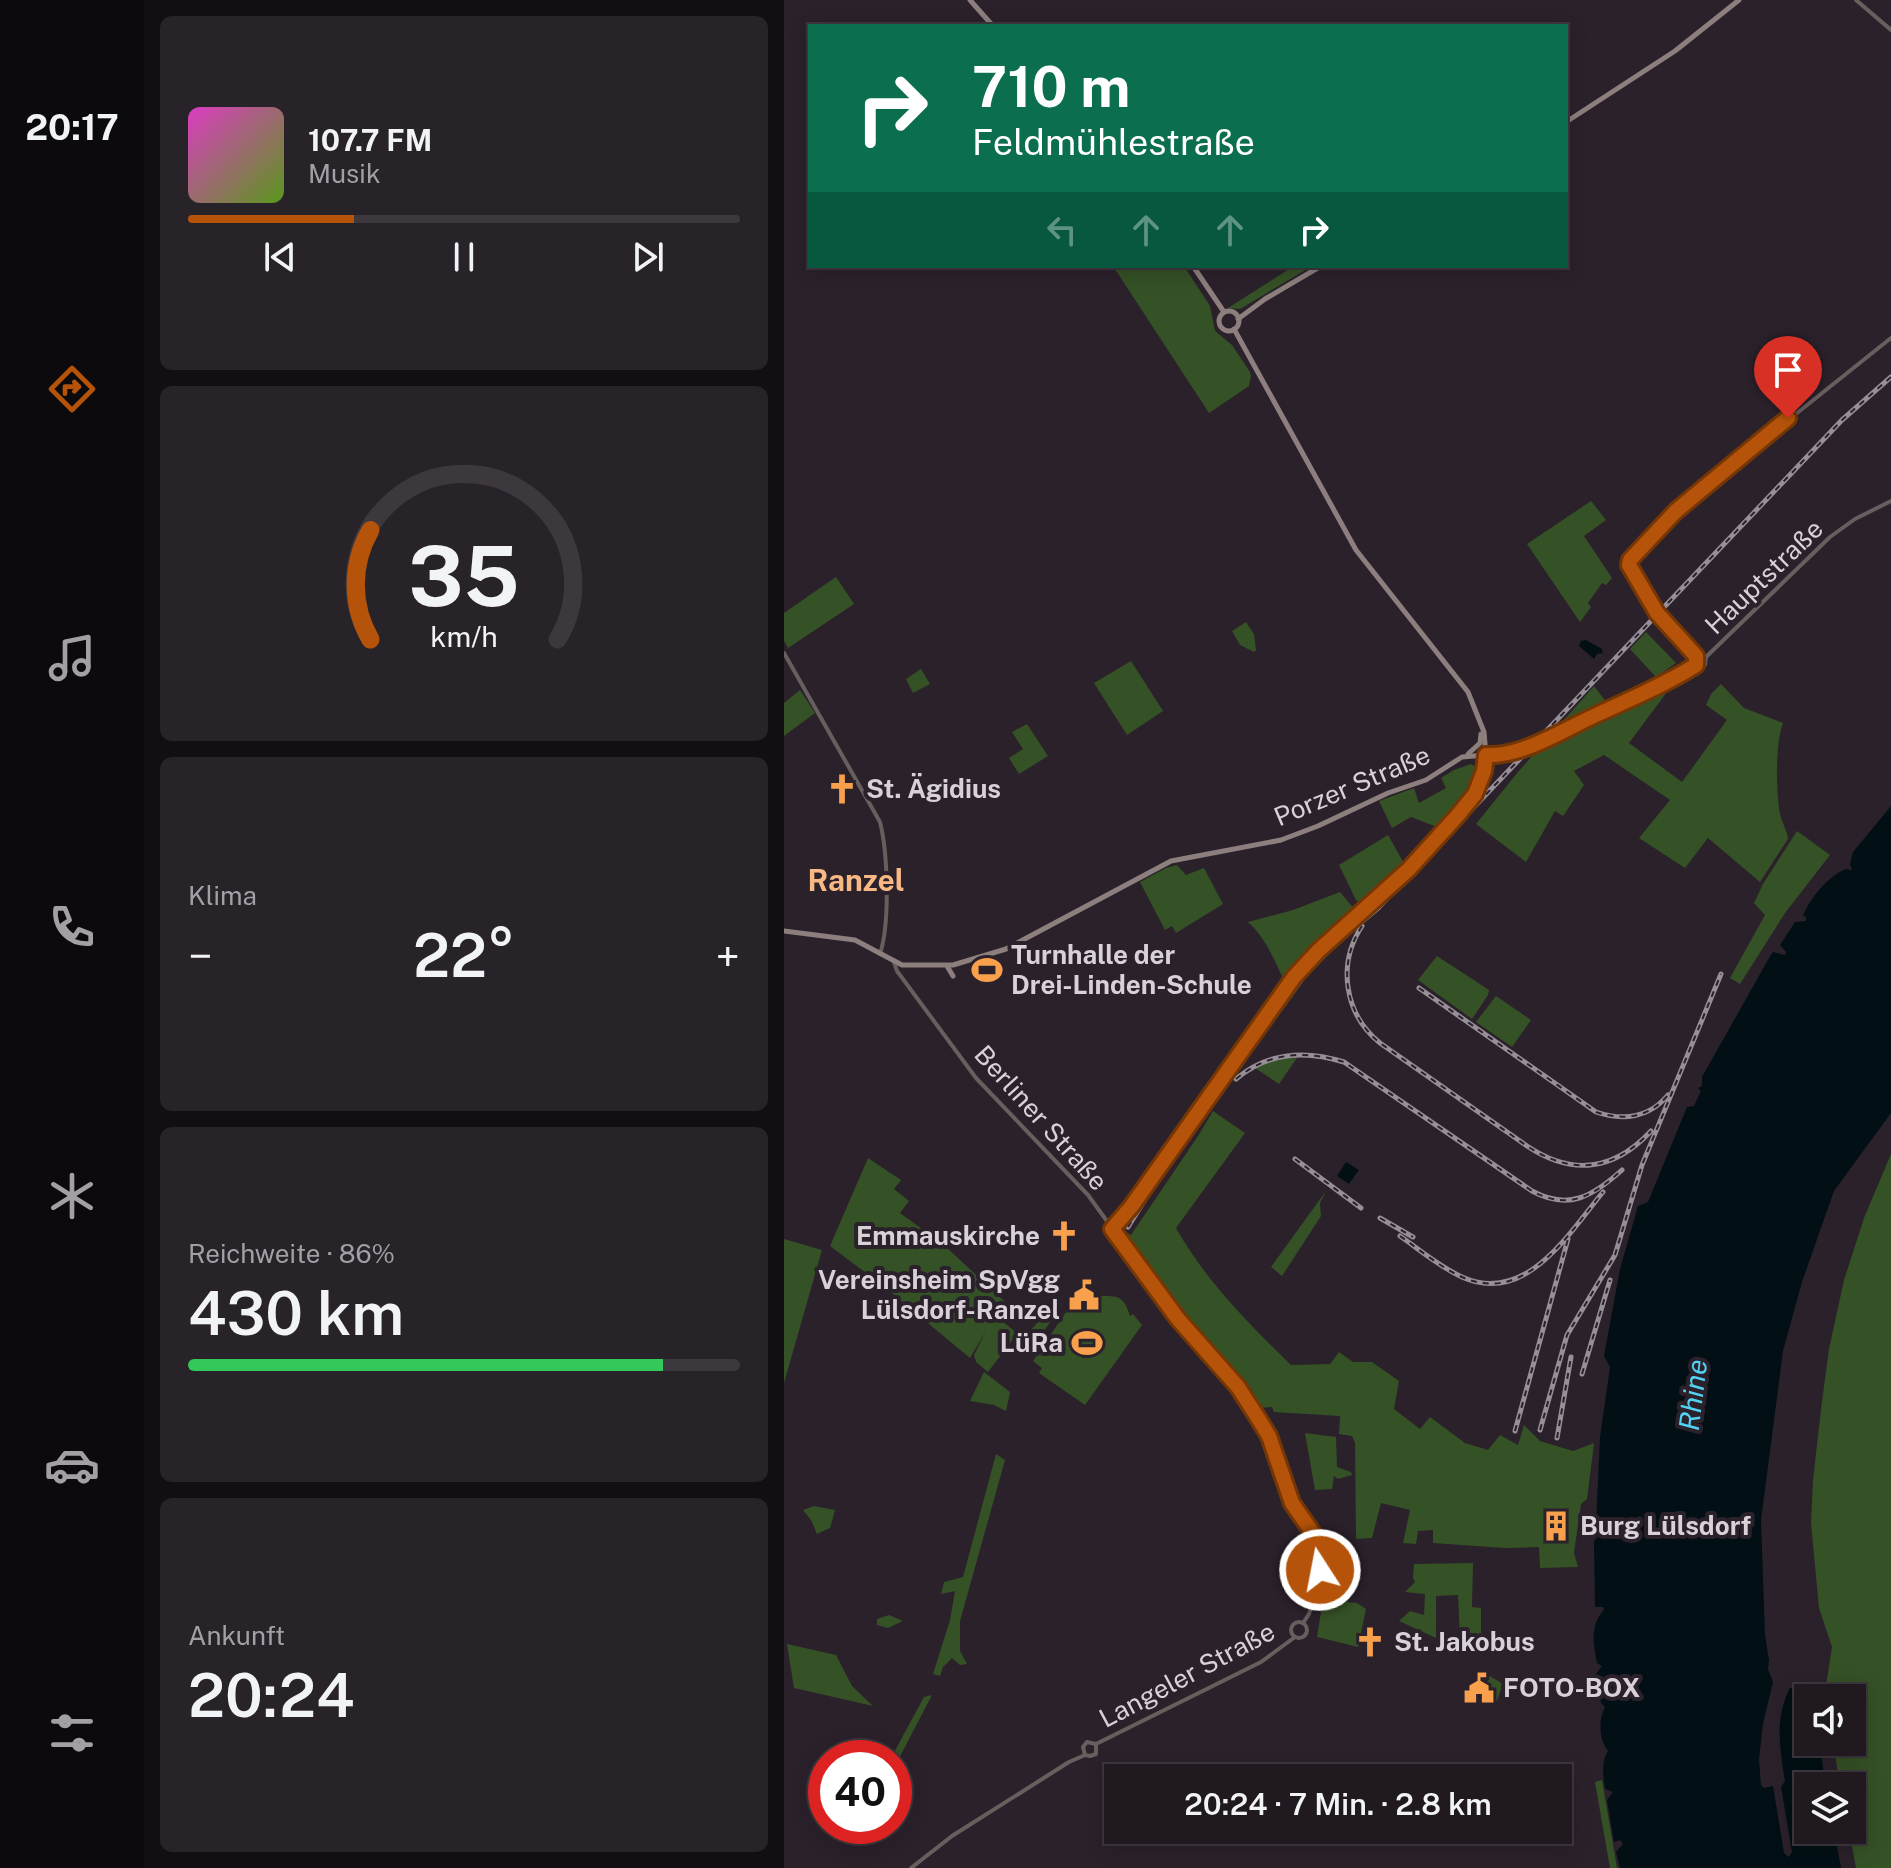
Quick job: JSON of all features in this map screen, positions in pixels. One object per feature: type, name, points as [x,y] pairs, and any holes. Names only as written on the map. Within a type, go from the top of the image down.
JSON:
[{"type":"main road","points":[[970,0],[991,24]]},
{"type":"main road","points":[[1568,121],[1675,51],[1739,0]]},
{"type":"main road","points":[[1194,268],[1224,312],[1236,316],[1318,268]]},
{"type":"main road","points":[[1224,312],[1219,320],[1220,326],[1228,331],[1234,329]]},
{"type":"main road","points":[[1236,316],[1234,329],[1356,550],[1387,593],[1450,667],[1472,700],[1481,725],[1486,755]]},
{"type":"main road","points":[[1466,756],[1480,743],[1481,725]]},
{"type":"main road","name":"Porzer Straße","points":[[784,931],[845,937],[908,966],[946,966],[1006,949],[1171,861],[1295,835],[1388,793],[1426,780],[1466,756],[1486,755]]},
{"type":"main road","points":[[946,966],[953,976]]},
{"type":"street","points":[[1856,0],[1891,30]]},
{"type":"street","points":[[1696,665],[1696,656],[1657,613],[1629,565],[1632,555],[1676,511],[1891,338]]},
{"type":"street","name":"Hauptstraße","points":[[1486,755],[1503,755],[1537,742],[1655,688],[1696,665],[1705,665],[1706,657],[1830,537],[1855,519],[1891,501]]},
{"type":"street","points":[[784,653],[880,822],[885,849],[884,924],[880,954]]},
{"type":"street","points":[[1696,656],[1706,657]]},
{"type":"street","points":[[1112,1229],[1131,1207],[1294,977],[1318,951],[1409,869],[1473,797],[1484,771],[1486,755]]},
{"type":"street","name":"Berliner Straße","points":[[894,962],[897,971],[976,1078],[1074,1178],[1178,1319],[1243,1394],[1269,1436],[1292,1503],[1317,1537],[1321,1555],[1314,1600],[1303,1623]]},
{"type":"street","points":[[1303,1623],[1307,1628],[1306,1635],[1295,1637],[1292,1626],[1303,1623]]},
{"type":"street","name":"Langeler Straße","points":[[911,1868],[952,1836],[1084,1752],[1090,1756],[1096,1754],[1096,1744],[1247,1669],[1295,1637]]},
{"type":"street","points":[[1084,1752],[1087,1742],[1096,1744]]},
{"type":"green space","points":[[1114,268],[1185,268],[1210,306],[1215,331],[1232,345],[1251,376],[1249,386],[1209,413]]},
{"type":"green space","points":[[1291,268],[1309,268],[1240,309],[1228,308]]},
{"type":"green space","points":[[1591,501],[1606,520],[1584,536],[1612,578],[1606,585],[1602,583],[1580,622],[1527,544]]},
{"type":"green space","points":[[836,577],[854,604],[788,648],[784,641],[784,613]]},
{"type":"green space","points":[[1246,622],[1254,634],[1254,652],[1240,645],[1232,631]]},
{"type":"green space","points":[[1646,632],[1676,663],[1656,677],[1630,649]]},
{"type":"green space","points":[[1131,661],[1163,711],[1127,735],[1094,683]]},
{"type":"green space","points":[[921,669],[930,684],[913,693],[906,679]]},
{"type":"green space","points":[[1721,684],[1744,708],[1783,723],[1777,755],[1777,781],[1780,814],[1788,839],[1760,882],[1708,838],[1685,868],[1639,838],[1670,800],[1604,755],[1574,771],[1584,785],[1563,816],[1555,811],[1526,862],[1476,824],[1594,686],[1614,712],[1670,688],[1629,743],[1682,782],[1727,720],[1706,705]]},
{"type":"green space","points":[[800,690],[815,713],[784,736],[784,703]]},
{"type":"green space","points":[[1027,724],[1048,756],[1019,774],[1009,758],[1023,749],[1012,732]]},
{"type":"green space","points":[[1471,764],[1478,768],[1468,797],[1442,829],[1411,817],[1392,828],[1379,801],[1414,788],[1419,803],[1446,788],[1441,778]]},
{"type":"green space","points":[[1797,831],[1830,855],[1785,913],[1740,984],[1730,978],[1765,915],[1754,903]]},
{"type":"green space","points":[[1388,835],[1406,867],[1362,906],[1339,865]]},
{"type":"green space","points":[[1177,865],[1186,875],[1204,868],[1223,904],[1176,933],[1172,926],[1165,930],[1140,882]]},
{"type":"green space","points":[[1340,892],[1356,911],[1328,936],[1291,978],[1282,976],[1272,954],[1248,922],[1293,910]]},
{"type":"green space","points":[[1437,956],[1489,990],[1472,1019],[1418,980]]},
{"type":"green space","points":[[1496,996],[1531,1020],[1512,1047],[1476,1022]]},
{"type":"green space","points":[[1299,1055],[1279,1084],[1255,1068],[1279,1058]]},
{"type":"green space","points":[[1213,1111],[1245,1133],[1176,1228],[1214,1284],[1291,1365],[1330,1364],[1339,1352],[1353,1362],[1372,1362],[1399,1381],[1394,1409],[1420,1429],[1430,1417],[1465,1443],[1488,1450],[1500,1435],[1518,1445],[1524,1425],[1540,1441],[1573,1451],[1594,1443],[1587,1499],[1581,1504],[1574,1553],[1578,1567],[1540,1568],[1539,1547],[1433,1543],[1433,1530],[1418,1531],[1416,1544],[1403,1543],[1410,1510],[1381,1503],[1372,1538],[1356,1539],[1355,1443],[1352,1436],[1339,1434],[1340,1416],[1274,1412],[1272,1407],[1259,1408],[1165,1295],[1125,1236],[1126,1232],[1131,1235]]},
{"type":"green space","points":[[1891,1154],[1891,1868],[1856,1868],[1852,1844],[1866,1844],[1866,1772],[1838,1772],[1835,1756],[1866,1756],[1866,1684],[1826,1684],[1832,1647],[1819,1608],[1811,1523],[1813,1480],[1829,1349],[1844,1280],[1864,1218]]},
{"type":"green space","points":[[868,1158],[901,1180],[894,1189],[909,1201],[900,1213],[929,1231],[1005,1302],[993,1316],[1023,1338],[1039,1321],[1038,1318],[1057,1301],[1062,1304],[1032,1349],[1014,1338],[988,1372],[976,1362],[974,1355],[986,1331],[970,1358],[830,1246]]},
{"type":"green space","points":[[1326,1191],[1320,1203],[1321,1216],[1282,1276],[1271,1267]]},
{"type":"green space","points":[[784,1239],[822,1250],[784,1383]]},
{"type":"green space","name":"LüRa","points":[[1083,1287],[1100,1296],[1120,1298],[1130,1316],[1133,1314],[1142,1325],[1085,1405],[1039,1373],[1042,1368],[1033,1361]]},
{"type":"green space","points":[[984,1372],[1010,1392],[1006,1411],[994,1405],[970,1401]]},
{"type":"green space","points":[[1305,1433],[1336,1437],[1337,1467],[1352,1475],[1338,1479],[1334,1476],[1332,1489],[1315,1490]]},
{"type":"green space","points":[[996,1454],[1005,1460],[960,1621],[960,1651],[967,1664],[960,1665],[952,1658],[943,1667],[940,1676],[933,1674],[950,1620],[955,1591],[941,1594],[944,1582],[963,1577]]},
{"type":"green space","points":[[814,1506],[835,1510],[830,1528],[817,1534],[803,1510]]},
{"type":"green space","points":[[1473,1563],[1472,1607],[1481,1608],[1481,1643],[1478,1646],[1458,1642],[1458,1595],[1436,1596],[1436,1638],[1399,1621],[1410,1611],[1424,1615],[1425,1594],[1405,1592],[1415,1582],[1414,1564]]},
{"type":"green space","points":[[1323,1599],[1357,1603],[1366,1609],[1358,1647],[1317,1637]]},
{"type":"green space","points":[[889,1615],[903,1621],[888,1628],[877,1625],[877,1619]]},
{"type":"green space","points":[[787,1644],[836,1655],[852,1686],[873,1706],[794,1688]]},
{"type":"green space","points":[[1490,1676],[1503,1684],[1497,1701],[1481,1692]]},
{"type":"green space","points":[[932,1695],[909,1740],[901,1740],[924,1697]]},
{"type":"green space","points":[[1602,1780],[1617,1868],[1610,1868],[1595,1782]]},
{"type":"water","points":[[1586,640],[1602,649],[1603,653],[1597,654],[1594,659],[1579,646],[1581,641]]},
{"type":"water","name":"Rhine","points":[[1891,806],[1891,1113],[1834,1191],[1802,1282],[1783,1351],[1761,1520],[1765,1635],[1768,1669],[1773,1682],[1763,1724],[1759,1759],[1761,1785],[1764,1788],[1773,1786],[1784,1853],[1789,1857],[1792,1852],[1781,1787],[1785,1781],[1780,1722],[1785,1700],[1790,1688],[1794,1687],[1794,1756],[1821,1756],[1824,1772],[1794,1772],[1794,1844],[1836,1844],[1841,1868],[1620,1868],[1616,1852],[1623,1844],[1620,1840],[1614,1842],[1607,1800],[1613,1792],[1605,1789],[1604,1779],[1603,1764],[1608,1751],[1600,1723],[1605,1707],[1601,1703],[1596,1674],[1602,1666],[1597,1663],[1594,1635],[1596,1622],[1604,1610],[1603,1607],[1595,1607],[1594,1541],[1606,1528],[1603,1522],[1596,1523],[1600,1437],[1610,1367],[1604,1356],[1620,1269],[1638,1206],[1648,1202],[1687,1107],[1694,1106],[1701,1091],[1698,1088],[1702,1086],[1702,1077],[1773,952],[1785,955],[1780,945],[1795,922],[1806,921],[1803,916],[1806,909],[1826,882],[1839,872],[1852,870],[1853,852]]},
{"type":"water","points":[[1346,1162],[1359,1170],[1349,1184],[1337,1176]]},
{"type":"railway","points":[[1128,1227],[1162,1172],[1304,976],[1335,944],[1378,908],[1842,420],[1891,377]]},
{"type":"railway","points":[[1362,926],[1349,956],[1348,988],[1358,1018],[1380,1043],[1527,1146],[1560,1162],[1592,1165],[1607,1161],[1637,1144],[1651,1131]]},
{"type":"railway","points":[[1540,1430],[1567,1335],[1615,1255],[1642,1165],[1721,974]]},
{"type":"railway","points":[[1419,988],[1596,1112],[1635,1116],[1653,1109],[1668,1095]]},
{"type":"railway","points":[[1236,1079],[1261,1063],[1288,1056],[1316,1056],[1344,1062],[1545,1197],[1558,1200],[1580,1198],[1601,1187],[1622,1170]]},
{"type":"railway","points":[[1295,1159],[1361,1208]]},
{"type":"railway","points":[[1400,1236],[1462,1277],[1485,1283],[1506,1282],[1526,1274],[1544,1261],[1603,1192]]},
{"type":"railway","points":[[1380,1218],[1413,1237]]},
{"type":"railway","points":[[1515,1431],[1568,1239]]},
{"type":"railway","points":[[1582,1374],[1610,1280]]},
{"type":"railway","points":[[1557,1438],[1571,1357]]},
{"type":"place","name":"St. Ägidius","points":[[842,789]]},
{"type":"place","name":"Turnhalle der Drei-Linden-Schule","points":[[987,970]]},
{"type":"place","name":"Emmauskirche","points":[[1064,1236]]},
{"type":"place","name":"Vereinsheim SpVgg Lülsdorf-Ranzel","points":[[1084,1295]]},
{"type":"place","name":"LüRa","points":[[1087,1343]]},
{"type":"place","name":"Burg Lülsdorf","points":[[1556,1526]]},
{"type":"place","name":"St. Jakobus","points":[[1370,1642]]},
{"type":"place","name":"FOTO-BOX","points":[[1479,1688]]},
{"type":"district","name":"Ranzel","points":[[856,881]]},
{"type":"route","points":[[1320,1570],[1319,1542],[1292,1503],[1269,1436],[1238,1387],[1178,1319],[1112,1229],[1131,1207],[1294,977],[1318,951],[1409,869],[1473,797],[1484,771],[1486,755],[1503,755],[1537,742],[1655,688],[1696,665],[1696,656],[1657,613],[1629,565],[1630,560],[1676,511],[1788,418]]}]
